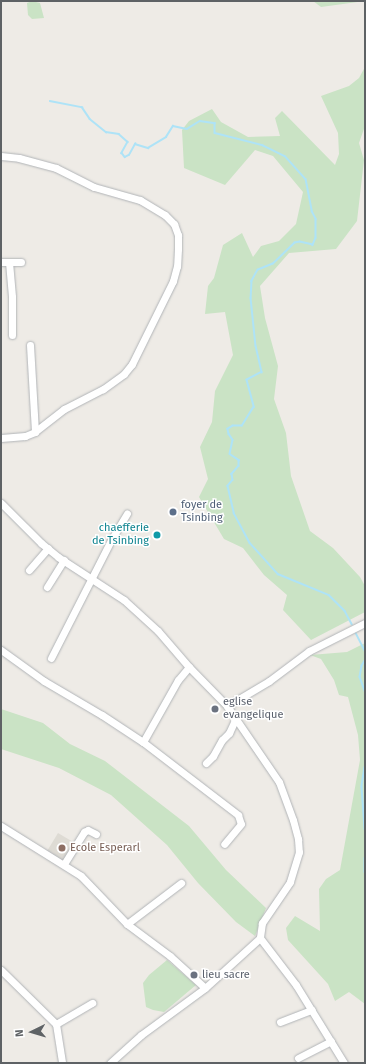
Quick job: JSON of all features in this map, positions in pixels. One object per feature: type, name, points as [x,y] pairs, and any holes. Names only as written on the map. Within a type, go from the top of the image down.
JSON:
[{"type":"street","points":[[1,156],[19,158],[56,168],[94,187],[140,200],[165,215],[176,228],[178,235],[177,266],[174,281],[132,364],[114,382],[75,402],[35,432],[25,436],[1,438]]},
{"type":"street","points":[[1,262],[21,262]]},
{"type":"street","points":[[9,262],[12,297],[12,335]]},
{"type":"street","points":[[30,345],[35,432]]},
{"type":"street","points":[[1,503],[48,548],[124,600],[158,631],[189,667],[227,706],[279,782],[289,808],[298,839],[299,852],[297,864],[290,882],[262,923],[260,938],[205,988],[141,1035],[110,1063]]},
{"type":"street","points":[[51,658],[120,523],[127,513]]},
{"type":"street","points":[[29,570],[48,548]]},
{"type":"street","points":[[46,586],[64,560]]},
{"type":"street","points":[[227,706],[269,681],[309,651],[365,623]]},
{"type":"street","points":[[1,650],[44,681],[102,715],[143,742],[238,815],[241,824],[224,844]]},
{"type":"street","points":[[143,742],[178,680],[189,667]]},
{"type":"street","points":[[206,763],[213,756],[222,740],[229,733],[236,718]]},
{"type":"street","points":[[1,826],[64,864],[94,888],[127,924],[170,956],[205,988]]},
{"type":"street","points":[[64,864],[84,832],[88,830],[96,834]]},
{"type":"street","points":[[127,924],[181,883]]},
{"type":"street","points":[[260,938],[296,985],[344,1063]]},
{"type":"street","points":[[1,970],[56,1024],[62,1063]]},
{"type":"street","points":[[56,1024],[92,1003]]},
{"type":"street","points":[[280,1022],[312,1010]]},
{"type":"street","points":[[298,1058],[331,1041]]},
{"type":"shaded area","name":"Ecole Esperarl","points":[[58,833],[76,844],[65,863],[47,852]]},
{"type":"green space","points":[[32,1],[40,3],[44,18],[32,19],[28,15],[27,3]]},
{"type":"green space","points":[[313,1],[365,1],[321,7]]},
{"type":"green space","points":[[365,67],[365,126],[359,143],[364,160],[357,221],[336,249],[289,253],[260,286],[265,318],[278,366],[274,399],[286,433],[291,476],[310,531],[333,548],[360,577],[365,586],[365,612],[311,640],[283,610],[287,595],[264,575],[243,548],[224,539],[199,497],[208,479],[200,447],[212,422],[215,391],[233,355],[225,312],[205,314],[208,286],[214,278],[223,245],[242,233],[253,257],[261,246],[279,241],[296,224],[303,192],[273,156],[255,150],[225,185],[184,168],[182,130],[189,121],[212,109],[221,122],[248,137],[280,136],[275,118],[282,111],[335,165],[339,154],[338,133],[321,96],[349,86],[359,78]]},
{"type":"green space","points":[[365,643],[365,1004],[349,992],[335,1001],[328,984],[288,940],[286,928],[295,916],[320,931],[319,889],[326,879],[340,870],[360,760],[358,735],[348,697],[339,695],[334,680],[321,659],[310,655],[347,652]]},
{"type":"green space","points":[[1,709],[43,723],[70,744],[105,761],[189,826],[226,870],[266,908],[255,936],[236,922],[198,883],[167,845],[111,795],[59,768],[1,749]]},
{"type":"green space","points":[[167,960],[196,985],[164,1012],[146,1007],[143,983],[149,975]]},
{"type":"waterway","points":[[50,101],[82,107],[90,119],[106,132],[119,134],[128,142],[122,153],[125,157],[129,155],[135,144],[148,148],[166,137],[173,126],[187,129],[200,121],[215,123],[215,133],[262,145],[285,156],[306,179],[312,211],[316,219],[316,238],[313,245],[300,242],[295,243],[273,264],[258,270],[252,281],[251,298],[256,346],[262,372],[247,380],[254,407],[242,426],[233,426],[228,429],[233,440],[230,454],[239,460],[239,466],[232,474],[233,480],[228,486],[234,513],[250,543],[278,574],[329,595],[345,611],[352,624]]},
{"type":"waterway","points":[[356,633],[365,651]]},
{"type":"waterway","points":[[365,661],[362,666],[360,677],[365,691]]},
{"type":"waterway","points":[[365,767],[362,787],[365,829]]},
{"type":"waterway","points":[[365,858],[365,872]]},
{"type":"place","name":"foyer de Tsinbing","points":[[173,512]]},
{"type":"place","name":"chaefferie de Tsinbing","points":[[157,535]]},
{"type":"place","name":"eglise evangelique","points":[[215,709]]},
{"type":"place","name":"Ecole Esperarl","points":[[62,848]]},
{"type":"place","name":"lieu sacre","points":[[194,975]]}]
